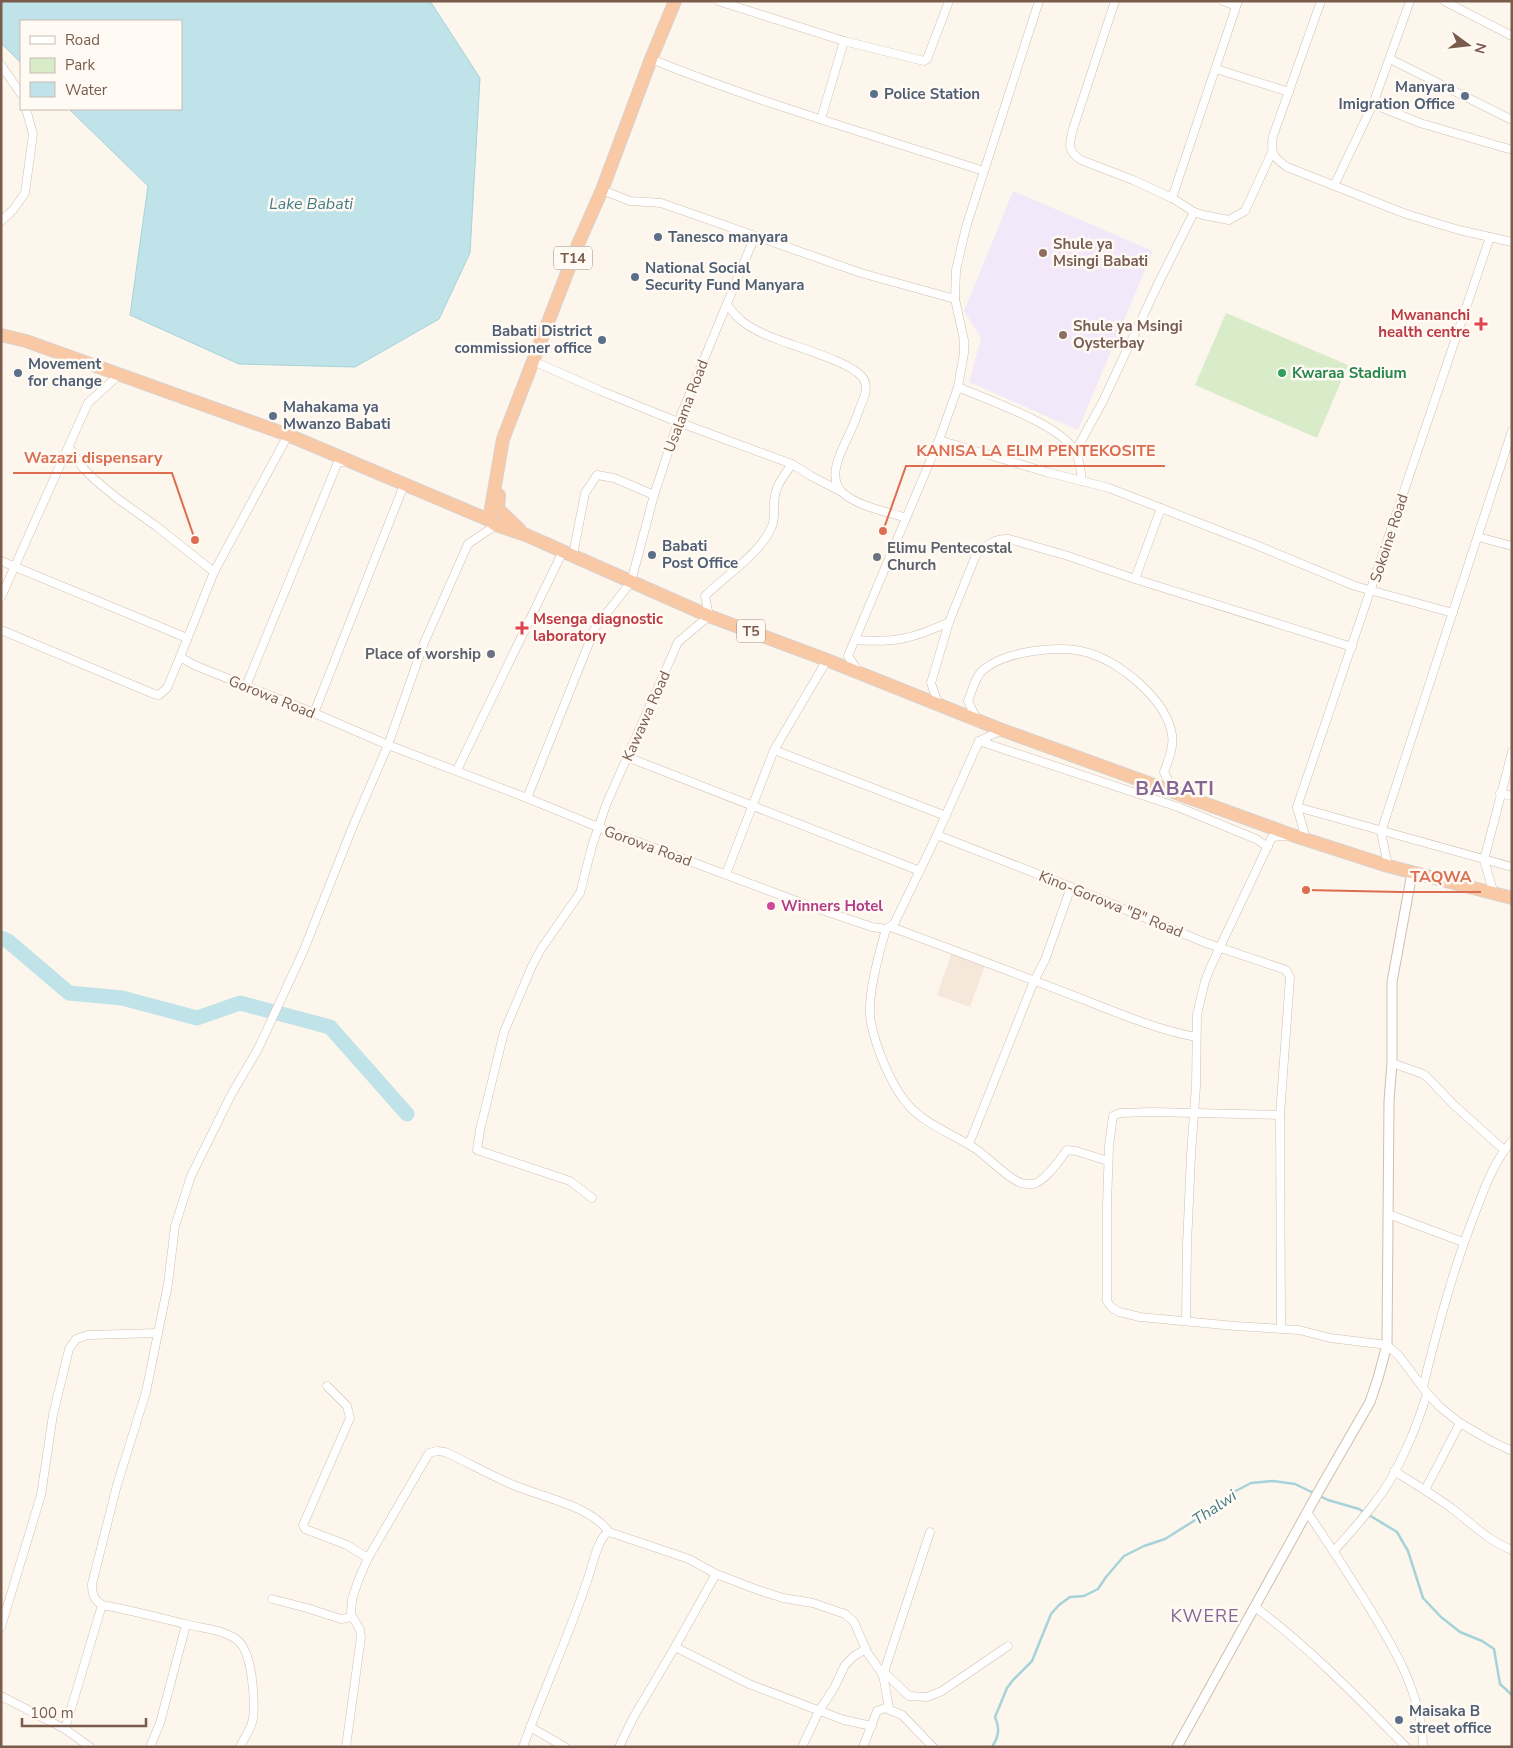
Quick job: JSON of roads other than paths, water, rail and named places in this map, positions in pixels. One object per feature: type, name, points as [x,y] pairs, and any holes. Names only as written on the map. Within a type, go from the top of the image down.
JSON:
[{"type":"highway","name":"T14","points":[[492,522],[503,439],[675,1]]},
{"type":"highway","name":"T5","points":[[1,335],[26,341],[120,374],[288,436],[526,535],[709,616],[828,660],[978,722],[1292,835],[1412,873],[1512,898]]},
{"type":"highway","name":"T14","points":[[503,439],[498,510],[526,535]]},
{"type":"street","points":[[718,1],[844,41],[924,61],[927,59],[949,1]]},
{"type":"street","points":[[860,674],[848,656],[939,440],[958,387],[963,366],[964,346],[955,299],[956,270],[966,227],[1039,1]]},
{"type":"street","points":[[1115,1],[1073,129],[1070,151],[1081,160],[1133,180],[1172,198],[1194,212],[1229,220],[1245,211],[1272,152],[1273,136],[1321,1]]},
{"type":"street","points":[[1172,198],[1237,3],[1223,1]]},
{"type":"street","points":[[1334,186],[1373,104],[1410,1]]},
{"type":"street","points":[[1444,1],[1512,36]]},
{"type":"street","points":[[821,119],[844,41]]},
{"type":"street","points":[[651,59],[694,77],[984,171]]},
{"type":"street","points":[[1390,60],[1512,120]]},
{"type":"street","points":[[1,65],[20,93]]},
{"type":"street","points":[[1216,69],[1289,92]]},
{"type":"street","points":[[1373,104],[1420,123],[1512,150]]},
{"type":"street","points":[[1,221],[13,210],[25,193],[33,134],[26,110]]},
{"type":"street","points":[[1272,152],[1277,160],[1287,167],[1406,214],[1459,230],[1512,242]]},
{"type":"street","points":[[602,190],[630,200],[661,203],[861,274],[955,299]]},
{"type":"street","points":[[1075,452],[1102,403],[1158,282],[1194,212]]},
{"type":"street","name":"Usalama Road","points":[[631,582],[654,495],[678,422],[755,236]]},
{"type":"street","name":"Sokoine Road","points":[[1297,808],[1490,237]]},
{"type":"street","points":[[727,304],[740,321],[764,334],[836,361],[862,376],[866,385],[865,395],[836,469],[836,480],[840,491]]},
{"type":"street","points":[[533,361],[678,422],[792,464],[810,476],[868,506],[906,518]]},
{"type":"street","points":[[1,597],[88,403],[120,374]]},
{"type":"street","points":[[958,387],[1054,430],[1062,436],[1075,452],[1082,481]]},
{"type":"street","points":[[1388,866],[1381,832],[1512,431]]},
{"type":"street","points":[[1,630],[159,695],[167,688],[214,572],[288,436]]},
{"type":"street","points":[[939,440],[1108,488],[1371,592],[1453,613]]},
{"type":"street","points":[[69,447],[83,468],[118,500],[156,526],[214,572]]},
{"type":"street","points":[[246,686],[338,462],[356,463]]},
{"type":"street","points":[[709,616],[705,596],[740,566],[760,545],[770,531],[774,522],[777,486],[792,464]]},
{"type":"street","points":[[457,770],[568,553],[585,493],[594,477],[600,475],[609,477],[654,495]]},
{"type":"street","points":[[314,713],[404,485]]},
{"type":"street","points":[[1136,579],[1161,508]]},
{"type":"street","points":[[240,1747],[253,1720],[252,1687],[248,1656],[237,1639],[214,1630],[102,1605],[96,1601],[92,1592],[92,1584],[116,1485],[146,1392],[168,1284],[174,1226],[191,1176],[231,1096],[258,1049],[303,952],[353,826],[388,745],[424,643],[468,544],[492,522]]},
{"type":"street","points":[[1478,537],[1512,546]]},
{"type":"street","points":[[940,706],[931,683],[949,622],[976,555],[999,539],[1009,539],[1068,556],[1352,647]]},
{"type":"street","points":[[1,561],[187,638]]},
{"type":"street","points":[[528,798],[595,628],[631,582]]},
{"type":"street","name":"Kawawa Road","points":[[592,1198],[570,1181],[482,1153],[477,1150],[477,1147],[506,1025],[541,949],[580,893],[598,827],[678,642],[709,616]]},
{"type":"street","points":[[854,640],[878,642],[902,640],[949,622]]},
{"type":"street","points":[[978,722],[968,701],[981,671],[991,664],[1024,653],[1057,649],[1087,652],[1103,658],[1120,668],[1154,698],[1164,713],[1170,728],[1172,742],[1164,772],[1174,792]]},
{"type":"street","name":"Gorowa Road","points":[[180,658],[388,745],[457,770],[598,827],[840,916],[872,927],[888,928],[1156,1028],[1196,1037]]},
{"type":"street","points":[[726,874],[774,750],[828,660]]},
{"type":"street","points":[[1002,730],[978,741],[920,872],[888,928],[873,987],[870,1008],[871,1021],[881,1053],[905,1102],[932,1124],[969,1144],[1022,1183],[1033,1184],[1041,1182],[1068,1150],[1108,1162]]},
{"type":"street","points":[[978,741],[1178,807],[1256,839],[1268,847]]},
{"type":"street","points":[[774,750],[946,816]]},
{"type":"street","points":[[1494,894],[1484,860],[1512,752]]},
{"type":"street","points":[[628,758],[920,872]]},
{"type":"street","points":[[1500,794],[1512,796]]},
{"type":"street","points":[[1178,807],[1197,800]]},
{"type":"street","points":[[1297,808],[1512,867]]},
{"type":"street","points":[[1297,808],[1306,839]]},
{"type":"street","name":"Kino-Gorowa \"B\" Road","points":[[937,835],[1071,887],[1219,948],[1286,970],[1290,977],[1280,1114]]},
{"type":"street","points":[[1186,1320],[1187,1245],[1196,1086],[1197,1015],[1205,981],[1272,837],[1292,835]]},
{"type":"street","points":[[1177,1747],[1320,1487],[1370,1402],[1387,1345],[1392,982],[1412,873]]},
{"type":"street","points":[[969,1144],[1034,981],[1046,960],[1071,887]]},
{"type":"street","points":[[1392,1063],[1427,1077],[1454,1105],[1504,1150]]},
{"type":"street","points":[[1280,1328],[1280,1114],[1152,1112],[1115,1114],[1112,1118],[1108,1162],[1106,1279],[1107,1301],[1114,1309],[1129,1315],[1235,1326],[1280,1328],[1305,1331],[1330,1338],[1387,1345],[1440,1408],[1460,1423],[1492,1442],[1512,1451]]},
{"type":"street","points":[[1334,1551],[1377,1501],[1394,1471],[1422,1411],[1425,1390],[1463,1242],[1489,1178],[1504,1150],[1512,1141]]},
{"type":"street","points":[[1388,1214],[1463,1242]]},
{"type":"street","points":[[1,1627],[41,1495],[53,1415],[70,1348],[76,1339],[88,1335],[158,1334]]},
{"type":"street","points":[[327,1386],[347,1406],[350,1418],[303,1525],[305,1529],[347,1545],[368,1558]]},
{"type":"street","points":[[1425,1490],[1460,1423]]},
{"type":"street","points":[[346,1747],[361,1637],[360,1630],[352,1617],[351,1608],[354,1591],[368,1558],[429,1453],[437,1451],[459,1458],[511,1484],[588,1514],[599,1520],[609,1532],[688,1559],[716,1574],[776,1596],[813,1603],[845,1614],[854,1622],[866,1649],[883,1673],[909,1696],[927,1697],[942,1691],[1008,1646]]},
{"type":"street","points":[[1394,1471],[1425,1490],[1497,1545],[1512,1550]]},
{"type":"street","points":[[1307,1512],[1384,1629],[1401,1662],[1417,1706],[1423,1747]]},
{"type":"street","points":[[523,1747],[574,1620],[598,1547],[604,1535],[609,1532]]},
{"type":"street","points":[[889,1708],[883,1673],[930,1532]]},
{"type":"street","points":[[619,1747],[633,1718],[716,1574]]},
{"type":"street","points":[[272,1600],[307,1608],[341,1619],[352,1617]]},
{"type":"street","points":[[65,1729],[102,1605]]},
{"type":"street","points":[[1255,1607],[1274,1621],[1340,1680],[1406,1747]]},
{"type":"street","points":[[150,1747],[160,1723],[186,1625]]},
{"type":"street","points":[[675,1647],[749,1684],[844,1720],[872,1726]]},
{"type":"street","points":[[802,1747],[819,1711],[834,1688],[845,1665],[854,1656],[866,1649]]},
{"type":"street","points":[[1,1696],[65,1729],[90,1747]]},
{"type":"street","points":[[864,1747],[877,1711],[881,1708],[889,1708],[902,1715],[932,1747]]},
{"type":"street","points":[[530,1727],[565,1747]]},
{"type":"water","name":"Lake Babati","points":[[1,1],[430,1],[480,78],[470,253],[439,319],[355,367],[239,364],[130,315],[148,186],[70,110],[182,110],[182,20],[20,20],[20,62],[1,43]]},
{"type":"waterway","points":[[1,938],[8,941],[69,993],[122,998],[197,1018],[240,1003],[330,1027],[407,1114]]},
{"type":"waterway","name":"Thalwi","points":[[992,1747],[998,1732],[995,1717],[1007,1688],[1032,1661],[1051,1614],[1059,1605],[1070,1597],[1084,1596],[1098,1589],[1124,1556],[1144,1546],[1165,1539],[1208,1512],[1228,1495],[1251,1483],[1273,1481],[1295,1484],[1328,1500],[1359,1509],[1397,1532],[1408,1551],[1423,1598],[1441,1617],[1460,1632],[1482,1641],[1494,1649],[1500,1684],[1512,1695]]},
{"type":"place","name":"Police Station","points":[[874,94]]},
{"type":"place","name":"Manyara Imigration Office","points":[[1465,96]]},
{"type":"place","name":"Tanesco manyara","points":[[658,237]]},
{"type":"place","name":"Shule ya Msingi Babati","points":[[1043,253]]},
{"type":"place","name":"National Social Security Fund Manyara","points":[[635,277]]},
{"type":"place","name":"Mwananchi health centre","points":[[1481,324]]},
{"type":"place","name":"Shule ya Msingi Oysterbay","points":[[1063,335]]},
{"type":"place","name":"Babati District commissioner office","points":[[602,340]]},
{"type":"place","name":"Movement for change","points":[[18,373]]},
{"type":"place","name":"Kwaraa Stadium","points":[[1282,373]]},
{"type":"place","name":"Mahakama ya Mwanzo Babati","points":[[273,416]]},
{"type":"place","name":"KANISA LA ELIM PENTEKOSITE","points":[[883,531]]},
{"type":"place","name":"Wazazi dispensary","points":[[195,540]]},
{"type":"place","name":"Babati Post Office","points":[[652,555]]},
{"type":"place","name":"Elimu Pentecostal Church","points":[[877,557]]},
{"type":"place","name":"Msenga diagnostic laboratory","points":[[522,628]]},
{"type":"place","name":"Place of worship","points":[[491,654]]},
{"type":"place","name":"TAQWA","points":[[1306,890]]},
{"type":"place","name":"Winners Hotel","points":[[771,906]]},
{"type":"place","name":"Maisaka B street office","points":[[1399,1720]]},
{"type":"district","name":"BABATI","points":[[1175,788]]},
{"type":"district","name":"KWERE","points":[[1205,1616]]}]
